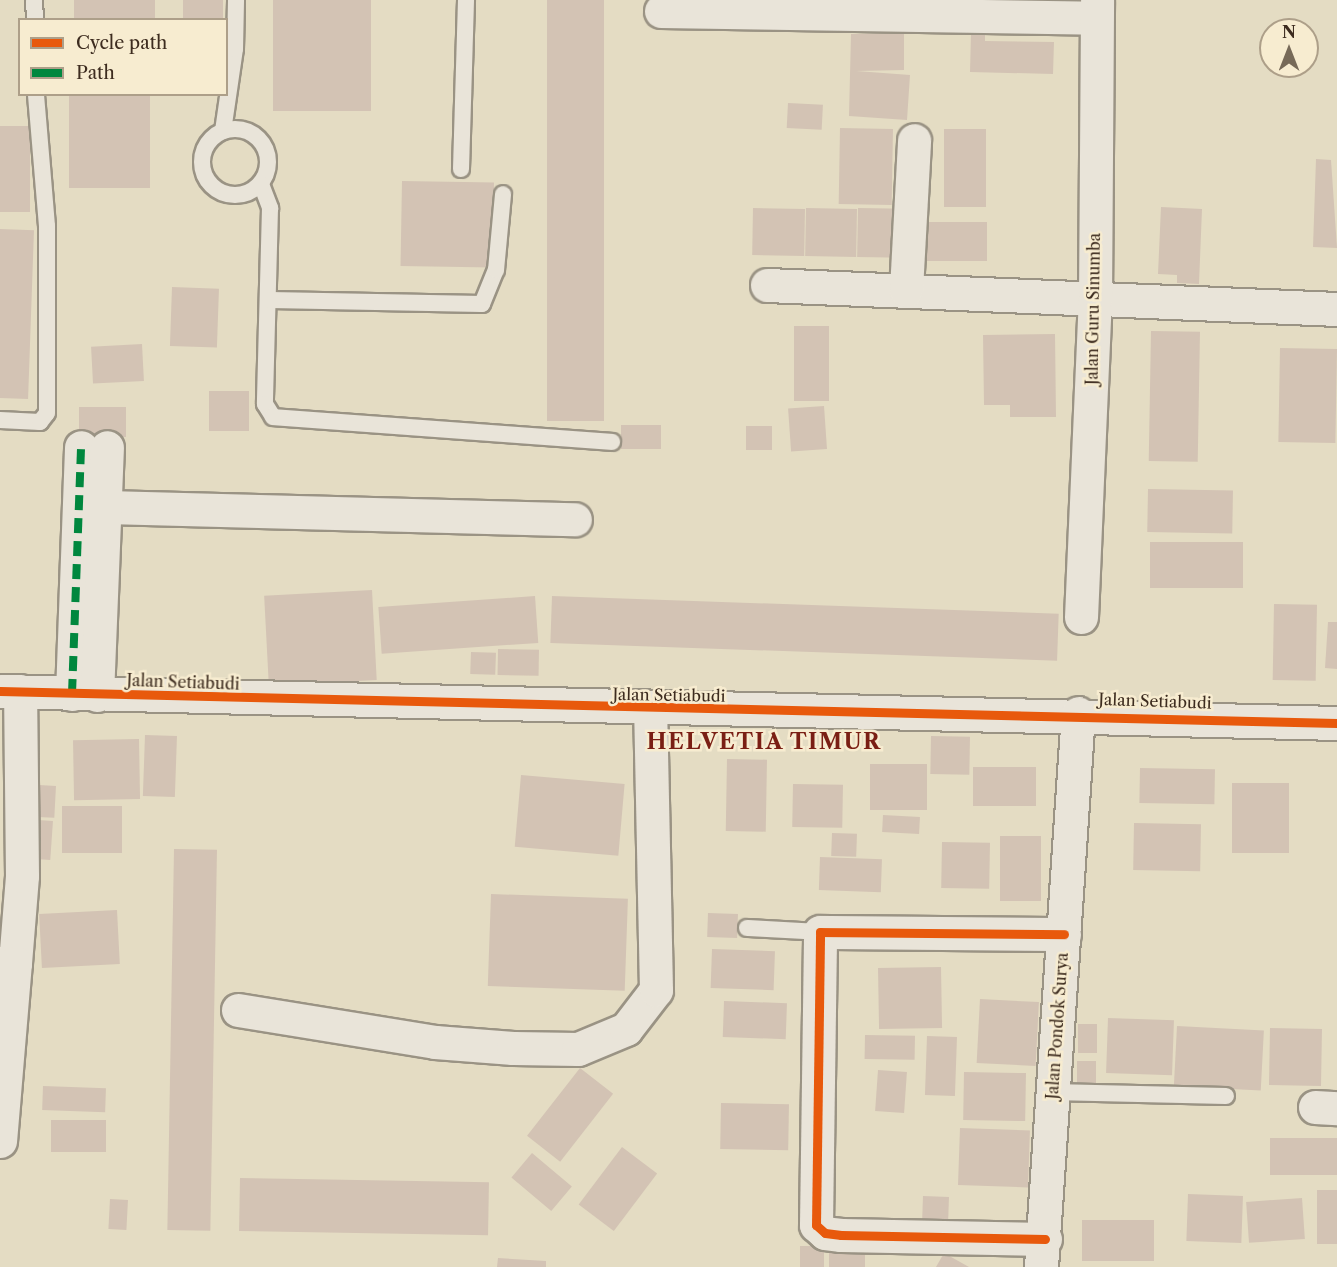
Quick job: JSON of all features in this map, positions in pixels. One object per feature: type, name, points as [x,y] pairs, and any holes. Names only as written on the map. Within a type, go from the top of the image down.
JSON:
[{"type":"street","points":[[661,11],[1096,9]]},
{"type":"street","name":"Jalan Guru Sinumba","points":[[1081,617],[1095,298],[1096,9]]},
{"type":"street","points":[[906,290],[914,140]]},
{"type":"street","points":[[767,285],[1337,309]]},
{"type":"street","points":[[94,447],[104,507],[85,695],[94,447]]},
{"type":"street","points":[[104,507],[575,519]]},
{"type":"street","points":[[0,1141],[8,963],[22,876],[10,691]]},
{"type":"street","name":"Jalan Setiabudi","points":[[10,691],[650,710],[1078,713],[1337,723]]},
{"type":"street","points":[[237,1010],[435,1042],[513,1048],[578,1049],[626,1029],[656,990],[650,710]]},
{"type":"street","name":"Jalan Pondok Surya","points":[[1043,1253],[1078,713]]},
{"type":"street","points":[[1043,1253],[825,1233],[816,1225],[820,932],[1064,934]]},
{"type":"lane","points":[[34,0],[35,18]]},
{"type":"lane","points":[[223,131],[235,49],[236,0]]},
{"type":"lane","points":[[461,169],[466,0]]},
{"type":"lane","points":[[0,420],[40,422],[47,413],[47,225],[36,96]]},
{"type":"lane","points":[[261,184],[239,195],[225,194],[204,176],[203,150],[223,131],[239,129],[265,149],[268,165],[261,184],[270,208],[270,300],[265,404],[273,417],[612,442]]},
{"type":"lane","points":[[270,300],[482,304],[496,270],[503,194]]},
{"type":"lane","points":[[747,928],[820,932]]},
{"type":"lane","points":[[1052,1092],[1226,1096]]},
{"type":"building","points":[[74,0],[155,0],[155,18],[74,18]]},
{"type":"building","points":[[183,0],[223,0],[223,18],[183,18]]},
{"type":"building","points":[[273,0],[371,0],[371,111],[273,111]]},
{"type":"building","points":[[547,0],[604,0],[604,421],[547,421]]},
{"type":"building","points":[[904,33],[904,70],[856,71],[910,75],[907,120],[849,116],[851,34]]},
{"type":"building","points":[[971,33],[985,33],[985,41],[1054,42],[1053,74],[970,72]]},
{"type":"building","points":[[69,96],[150,96],[150,188],[69,188]]},
{"type":"building","points":[[788,103],[823,105],[822,130],[787,128]]},
{"type":"building","points":[[0,126],[30,126],[30,212],[0,212]]},
{"type":"building","points":[[840,128],[893,129],[892,205],[839,204]]},
{"type":"building","points":[[944,129],[986,129],[986,207],[944,207]]},
{"type":"building","points":[[1316,159],[1331,160],[1337,248],[1313,247]]},
{"type":"building","points":[[402,181],[494,183],[493,268],[401,266]]},
{"type":"building","points":[[1161,207],[1202,209],[1199,284],[1177,283],[1177,275],[1158,274]]},
{"type":"building","points":[[753,208],[805,209],[804,256],[752,255]]},
{"type":"building","points":[[806,208],[857,209],[856,257],[805,256]]},
{"type":"building","points":[[858,208],[906,209],[905,258],[857,257]]},
{"type":"building","points":[[924,222],[987,222],[987,261],[924,261]]},
{"type":"building","points":[[0,229],[34,230],[28,399],[0,398]]},
{"type":"building","points":[[172,287],[219,289],[217,348],[170,346]]},
{"type":"building","points":[[794,326],[829,326],[829,401],[794,401]]},
{"type":"building","points":[[1151,331],[1200,332],[1198,462],[1149,461]]},
{"type":"building","points":[[1055,334],[1056,417],[1010,417],[1010,405],[984,405],[983,335]]},
{"type":"building","points":[[142,344],[144,381],[93,384],[91,347]]},
{"type":"building","points":[[1280,348],[1337,349],[1335,443],[1278,442]]},
{"type":"building","points":[[209,391],[249,391],[249,431],[209,431]]},
{"type":"building","points":[[824,406],[827,449],[791,451],[788,409]]},
{"type":"building","points":[[79,407],[126,407],[126,437],[79,437]]},
{"type":"building","points":[[621,425],[661,425],[661,449],[621,449]]},
{"type":"building","points":[[746,426],[772,426],[772,450],[746,450]]},
{"type":"building","points":[[1148,489],[1233,490],[1232,533],[1147,532]]},
{"type":"building","points":[[1150,542],[1243,542],[1243,588],[1150,588]]},
{"type":"building","points":[[372,590],[377,680],[269,686],[264,596]]},
{"type":"building","points":[[535,596],[538,643],[382,654],[378,607]]},
{"type":"building","points":[[552,596],[1059,614],[1057,661],[550,643]]},
{"type":"building","points":[[1274,604],[1317,605],[1316,681],[1273,680]]},
{"type":"building","points":[[1328,622],[1337,622],[1337,669],[1325,668]]},
{"type":"building","points":[[498,649],[539,650],[539,676],[498,675]]},
{"type":"building","points":[[471,652],[496,653],[495,675],[470,674]]},
{"type":"building","points":[[145,735],[177,736],[175,797],[143,796]]},
{"type":"building","points":[[931,736],[970,737],[969,775],[930,774]]},
{"type":"building","points":[[139,739],[140,799],[74,800],[73,740]]},
{"type":"building","points":[[727,759],[767,760],[766,832],[726,831]]},
{"type":"building","points":[[870,764],[927,764],[927,810],[870,810]]},
{"type":"building","points":[[973,767],[1036,767],[1036,806],[973,806]]},
{"type":"building","points":[[1140,768],[1215,769],[1214,804],[1139,803]]},
{"type":"building","points":[[521,775],[625,784],[618,856],[515,847]]},
{"type":"building","points":[[1232,783],[1289,783],[1289,853],[1232,853]]},
{"type":"building","points":[[793,784],[843,785],[842,828],[792,827]]},
{"type":"building","points":[[39,785],[56,786],[54,818],[37,817]]},
{"type":"building","points":[[62,806],[122,806],[122,853],[62,853]]},
{"type":"building","points":[[883,815],[920,817],[919,834],[882,832]]},
{"type":"building","points":[[38,820],[53,821],[50,860],[35,859]]},
{"type":"building","points":[[1134,823],[1201,824],[1200,871],[1133,870]]},
{"type":"building","points":[[832,833],[857,834],[856,857],[831,856]]},
{"type":"building","points":[[1000,836],[1041,836],[1041,901],[1000,901]]},
{"type":"building","points":[[942,842],[990,843],[989,889],[941,888]]},
{"type":"building","points":[[174,849],[217,850],[210,1231],[167,1230]]},
{"type":"building","points":[[820,857],[882,859],[881,892],[819,890]]},
{"type":"building","points":[[491,894],[628,899],[625,991],[488,986]]},
{"type":"building","points":[[117,910],[120,964],[42,968],[39,914]]},
{"type":"building","points":[[708,913],[738,914],[737,938],[707,937]]},
{"type":"building","points":[[712,949],[775,951],[774,990],[711,988]]},
{"type":"building","points":[[941,967],[942,1028],[879,1029],[878,968]]},
{"type":"building","points":[[980,999],[1039,1002],[1036,1066],[977,1063]]},
{"type":"building","points":[[724,1001],[787,1003],[786,1039],[723,1037]]},
{"type":"building","points":[[1108,1018],[1174,1020],[1172,1075],[1106,1073]]},
{"type":"building","points":[[1078,1024],[1097,1024],[1097,1053],[1078,1053]]},
{"type":"building","points":[[1177,1026],[1264,1031],[1261,1090],[1174,1086]]},
{"type":"building","points":[[1270,1028],[1322,1029],[1321,1086],[1269,1085]]},
{"type":"building","points":[[865,1035],[915,1036],[915,1060],[865,1059]]},
{"type":"building","points":[[927,1036],[957,1037],[955,1096],[925,1095]]},
{"type":"building","points":[[1077,1061],[1096,1061],[1096,1084],[1077,1084]]},
{"type":"building","points":[[580,1068],[613,1094],[560,1162],[527,1136]]},
{"type":"building","points":[[878,1070],[907,1072],[904,1113],[875,1111]]},
{"type":"building","points":[[964,1072],[1026,1073],[1025,1121],[963,1120]]},
{"type":"building","points":[[43,1086],[106,1088],[105,1112],[42,1110]]},
{"type":"building","points":[[721,1103],[789,1104],[788,1150],[720,1149]]},
{"type":"building","points":[[51,1120],[106,1120],[106,1152],[51,1152]]},
{"type":"building","points":[[960,1128],[1030,1130],[1028,1187],[958,1185]]},
{"type":"building","points":[[1270,1138],[1337,1138],[1337,1175],[1270,1175]]},
{"type":"building","points":[[622,1147],[657,1173],[614,1231],[579,1205]]},
{"type":"building","points":[[532,1153],[572,1186],[551,1211],[511,1178]]},
{"type":"building","points":[[240,1178],[489,1182],[488,1235],[239,1231]]},
{"type":"building","points":[[1317,1190],[1337,1190],[1337,1244],[1317,1244]]},
{"type":"building","points":[[1188,1194],[1243,1196],[1241,1243],[1186,1241]]},
{"type":"building","points":[[923,1196],[949,1197],[948,1228],[922,1227]]},
{"type":"building","points":[[1302,1198],[1305,1239],[1249,1243],[1246,1202]]},
{"type":"building","points":[[110,1199],[128,1200],[126,1230],[108,1229]]},
{"type":"building","points":[[1082,1220],[1154,1220],[1154,1261],[1082,1261]]},
{"type":"building","points":[[829,1242],[865,1242],[865,1267],[829,1267]]},
{"type":"building","points":[[800,1246],[824,1246],[824,1267],[800,1267]]},
{"type":"building","points":[[944,1253],[969,1267],[936,1267]]},
{"type":"building","points":[[498,1258],[546,1261],[546,1267],[497,1267]]},
{"type":"marked path","points":[[72,694],[81,447]]},
{"type":"cycle path","points":[[0,691],[1337,723]]},
{"type":"cycle path","points":[[1045,1239],[841,1235],[825,1233],[816,1225],[820,932],[1064,934]]},
{"type":"district","name":"HELVETIA TIMUR","points":[[764,742]]}]
